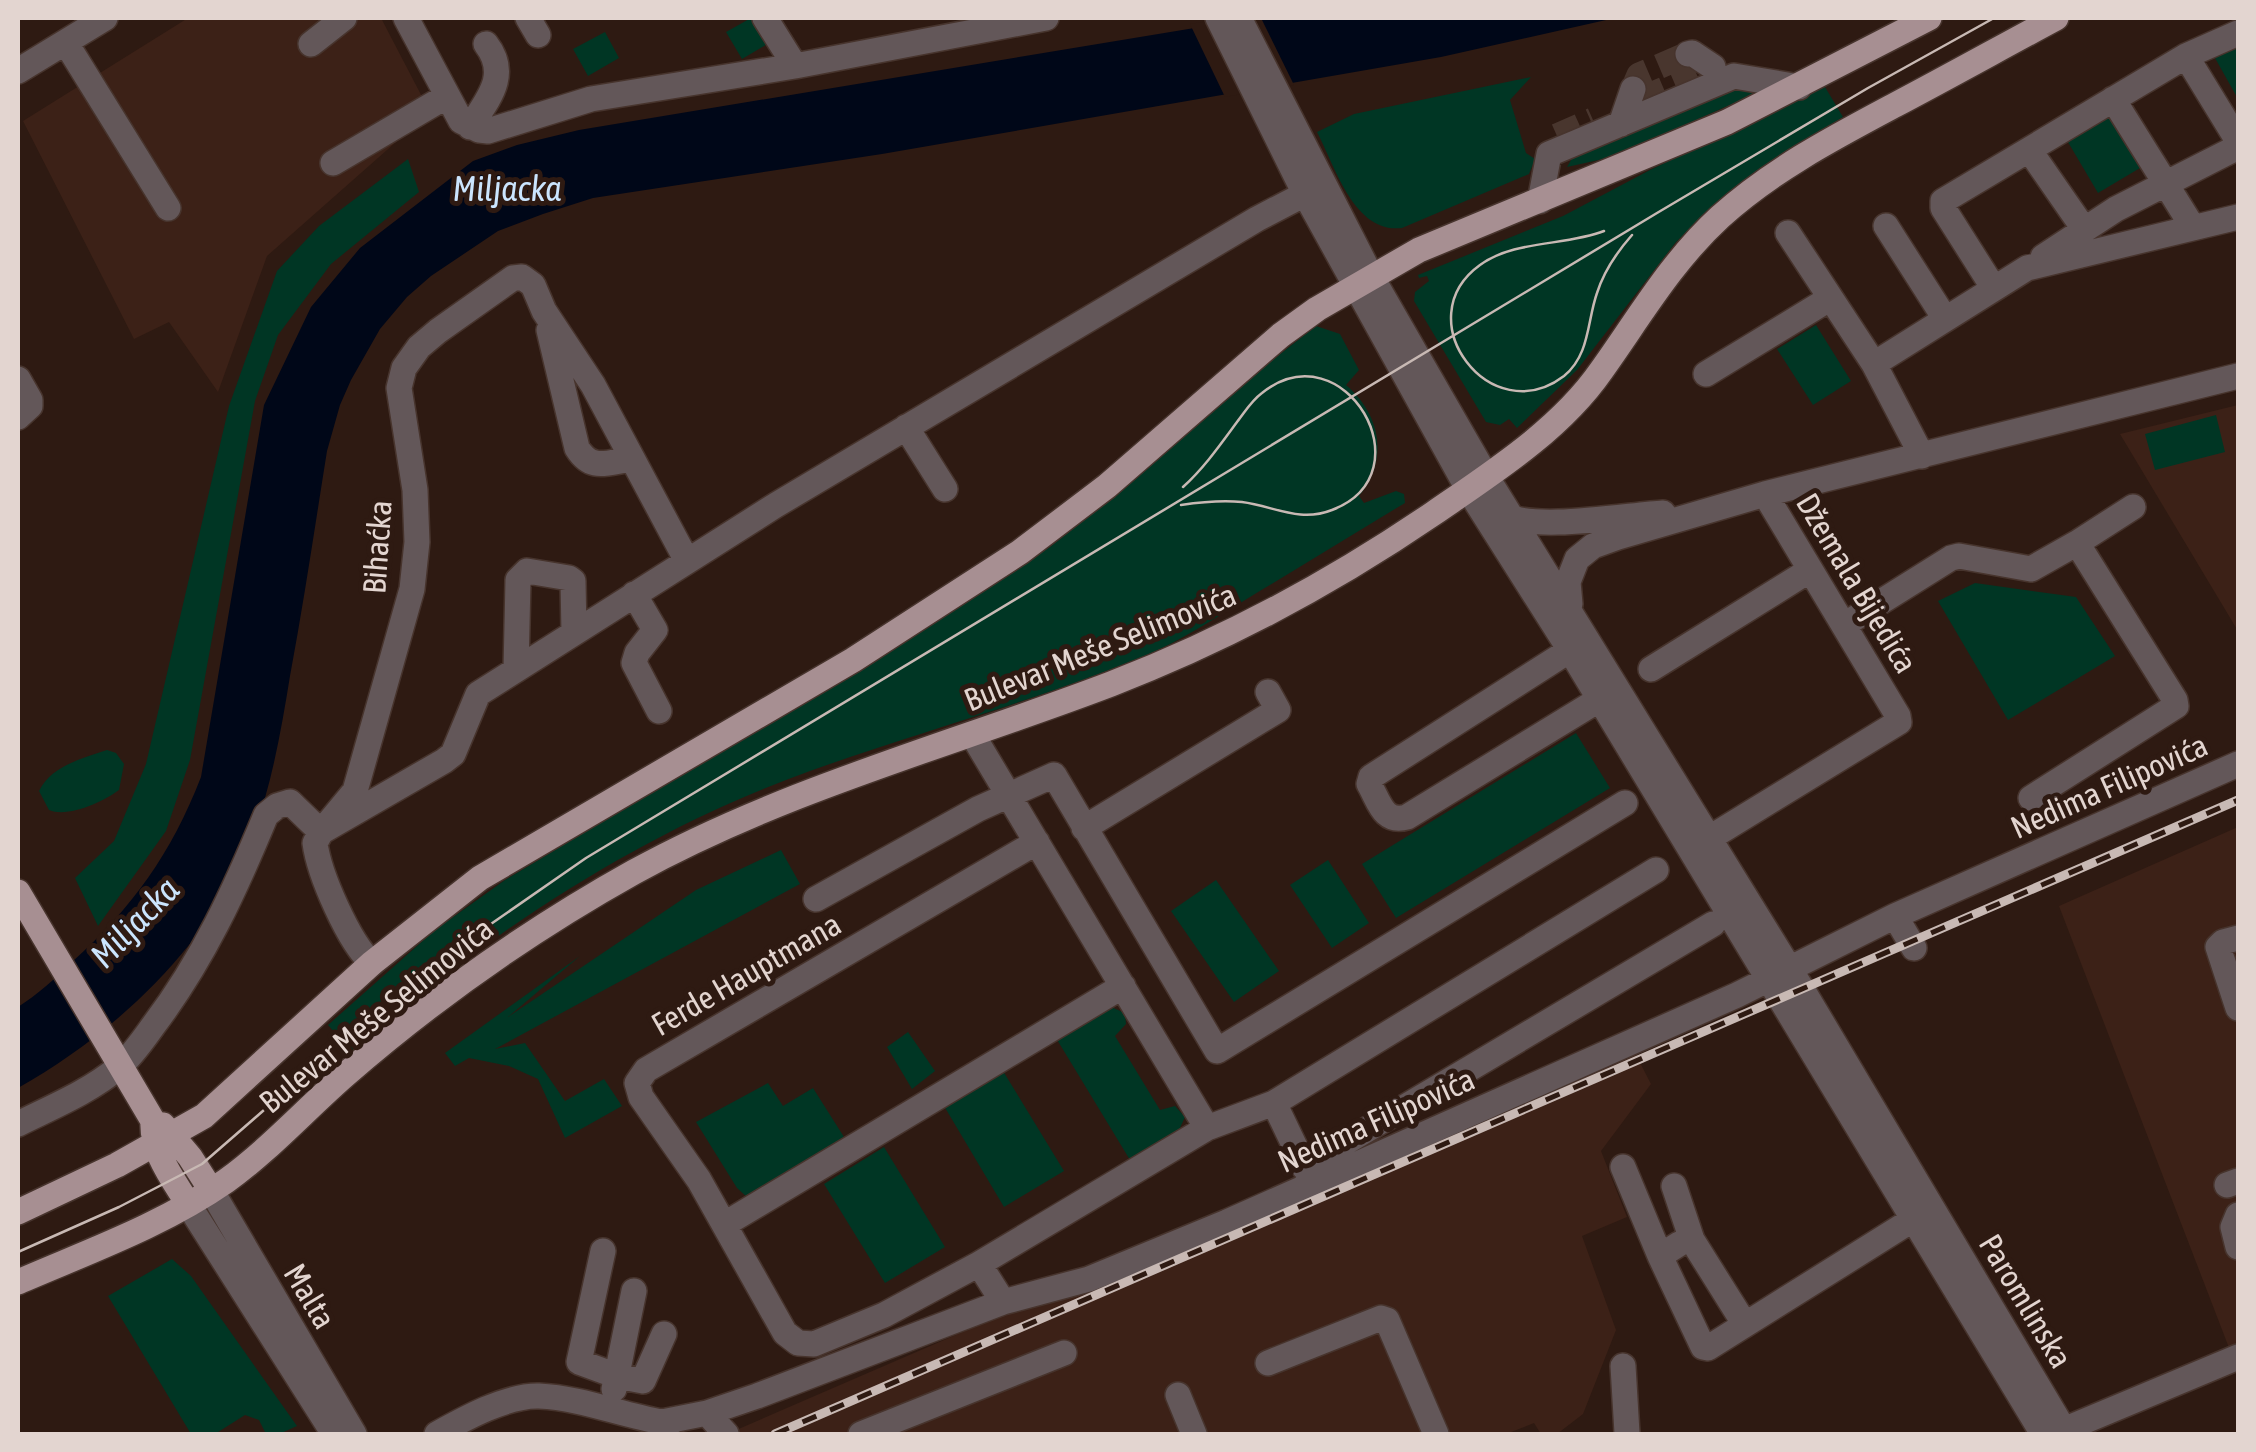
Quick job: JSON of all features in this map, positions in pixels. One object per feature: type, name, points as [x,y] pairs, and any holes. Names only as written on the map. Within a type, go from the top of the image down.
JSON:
[{"type":"main road","name":"Bulevar Meše Selimovića","points":[[18,1212],[204,1116],[372,963],[480,878],[840,668],[1020,552],[1107,486],[1281,335],[1362,281],[1419,250],[1642,159],[1799,87],[1929,18]]},
{"type":"main road","name":"Bulevar Meše Selimovića","points":[[18,1282],[211,1190],[247,1164],[347,1074],[452,988],[534,930],[636,871],[747,816],[834,781],[1116,682],[1232,632],[1404,533],[1477,483],[1574,403],[1600,373],[1671,270],[1747,194],[1843,132],[2056,18]]},
{"type":"main road","points":[[18,892],[162,1136],[188,1204]]},
{"type":"main road","points":[[162,1136],[211,1190]]},
{"type":"street","points":[[21,60],[66,43],[105,18]]},
{"type":"street","points":[[311,44],[344,18]]},
{"type":"street","points":[[406,18],[457,111],[488,130],[591,99],[796,66],[1046,18]]},
{"type":"street","points":[[766,18],[796,66]]},
{"type":"street","points":[[1218,18],[1570,650],[1700,844]]},
{"type":"street","points":[[1239,18],[1305,194],[1362,281]]},
{"type":"street","points":[[1993,287],[1943,208],[1944,202],[2186,56],[2238,34]]},
{"type":"street","points":[[66,43],[168,208]]},
{"type":"street","points":[[333,163],[457,111],[486,104],[498,64],[486,44]]},
{"type":"street","points":[[1874,364],[2084,229],[2238,144],[2186,56]]},
{"type":"street","points":[[1594,120],[1708,68],[1799,87]]},
{"type":"street","points":[[2113,99],[2192,226]]},
{"type":"street","points":[[1540,201],[1553,145],[1631,104]]},
{"type":"street","points":[[2030,151],[2084,229]]},
{"type":"street","points":[[18,1124],[90,1088],[121,1066],[170,1003],[226,912],[266,815],[276,806],[290,802],[321,832],[444,762],[453,754],[478,694],[687,560],[1305,194]]},
{"type":"street","points":[[2028,268],[2238,216]]},
{"type":"street","points":[[1886,226],[1944,317]]},
{"type":"street","points":[[1788,232],[1874,364],[1922,456]]},
{"type":"street","name":"Bihaćka","points":[[321,832],[355,790],[412,589],[417,542],[415,490],[399,388],[404,368],[438,330],[513,278],[526,279],[533,285],[544,311],[593,386],[687,560]]},
{"type":"street","points":[[1706,374],[1829,299]]},
{"type":"street","points":[[544,311],[577,448],[585,461],[594,464],[632,459]]},
{"type":"street","name":"Džemala Bijedića","points":[[1574,613],[1568,582],[1577,559],[1593,546],[1692,513],[2238,376]]},
{"type":"street","points":[[18,378],[30,400],[30,406],[18,417]]},
{"type":"street","points":[[906,428],[945,490]]},
{"type":"street","points":[[1477,483],[1513,520],[1574,613],[1700,844],[1923,1212],[1784,1311],[1744,1324],[1708,1348],[1703,1347],[1685,1242],[1667,1191]]},
{"type":"street","name":"Džemala Bijedića","points":[[1700,844],[1899,722],[1765,494]]},
{"type":"street","points":[[1844,625],[1951,558],[1959,556],[2031,569],[2133,508]]},
{"type":"street","name":"Džemala Bijedića","points":[[1513,520],[1548,522],[1692,513]]},
{"type":"street","points":[[2031,798],[2176,706],[2077,543]]},
{"type":"street","points":[[1651,669],[1810,570]]},
{"type":"street","points":[[516,670],[518,580],[526,571],[573,581],[574,633]]},
{"type":"street","points":[[634,594],[655,630],[636,653],[634,663],[659,710]]},
{"type":"street","points":[[1570,650],[1371,777],[1368,784],[1388,818],[1407,817],[1600,699]]},
{"type":"street","points":[[1084,828],[1278,710],[1268,692]]},
{"type":"street","points":[[972,734],[1206,1128]]},
{"type":"street","name":"Nedima Filipovića","points":[[665,1428],[1003,1302],[1090,1280],[1227,1222],[1778,974],[1894,916],[2238,764]]},
{"type":"street","points":[[816,899],[1054,774],[1217,1051],[1625,802]]},
{"type":"street","name":"Bulevar Meše Selimovića","points":[[321,832],[315,843],[317,854],[341,914],[364,956],[372,963]]},
{"type":"street","name":"Ferde Hauptmana","points":[[814,1344],[798,1344],[785,1333],[725,1224],[641,1097],[637,1082],[646,1070],[1037,842]]},
{"type":"street","name":"Nedima Filipovića","points":[[814,1344],[884,1315],[979,1264],[1206,1128],[1274,1102],[1656,870]]},
{"type":"street","points":[[1894,916],[1914,948]]},
{"type":"street","name":"Nedima Filipovića","points":[[1274,1102],[1306,1172],[1713,924]]},
{"type":"street","points":[[2238,938],[2223,942],[2218,948],[2238,1008]]},
{"type":"street","points":[[725,1224],[1124,986]]},
{"type":"street","points":[[1623,1166],[1685,1242],[1744,1324]]},
{"type":"street","name":"Malta","points":[[211,1190],[354,1434]]},
{"type":"street","name":"Malta","points":[[188,1204],[334,1434]]},
{"type":"street","name":"Paromlinska","points":[[1923,1212],[2054,1433],[2150,1381],[2238,1357]]},
{"type":"street","points":[[2238,1215],[2233,1228],[2238,1248]]},
{"type":"street","points":[[603,1251],[578,1361],[641,1381],[646,1379],[664,1334]]},
{"type":"street","points":[[979,1264],[1003,1302]]},
{"type":"street","points":[[609,1408],[634,1291]]},
{"type":"street","points":[[1268,1363],[1381,1318],[1388,1320],[1436,1434]]},
{"type":"street","points":[[782,1386],[814,1344]]},
{"type":"street","points":[[860,1434],[1064,1353]]},
{"type":"street","points":[[1623,1366],[1625,1434]]},
{"type":"street","points":[[1178,1394],[1194,1434]]},
{"type":"street","points":[[436,1434],[510,1402],[536,1396],[609,1408],[665,1428]]},
{"type":"street","points":[[707,1413],[726,1434]]},
{"type":"shaded area","points":[[188,18],[381,18],[430,112],[267,256],[218,392],[169,322],[134,339],[23,121]]},
{"type":"shaded area","points":[[2238,405],[2238,631],[2120,434]]},
{"type":"shaded area","points":[[2238,827],[2238,1350],[2231,1353],[2059,906]]},
{"type":"shaded area","points":[[1635,1053],[1651,1084],[1601,1151],[1627,1217],[1582,1236],[1616,1330],[1583,1414],[1557,1434],[1541,1434],[1534,1423],[1506,1434],[727,1434],[1041,1298],[1078,1296],[1150,1267]]},
{"type":"green space","points":[[751,18],[769,43],[742,59],[726,32]]},
{"type":"green space","points":[[605,32],[619,58],[588,76],[573,49]]},
{"type":"green space","points":[[2238,44],[2238,99],[2215,58]]},
{"type":"green space","points":[[1531,77],[1510,100],[1526,153],[1535,159],[1529,174],[1402,228],[1385,227],[1359,209],[1339,179],[1317,132],[1354,114]]},
{"type":"green space","points":[[1825,87],[1843,117],[1760,168],[1708,211],[1676,242],[1577,370],[1517,428],[1509,419],[1500,425],[1486,422],[1414,301],[1415,292],[1429,281],[1427,276],[1418,275],[1563,216]]},
{"type":"green space","points":[[1734,88],[1757,93],[1612,157],[1567,167],[1574,155]]},
{"type":"green space","points":[[2106,112],[2140,168],[2098,193],[2065,137]]},
{"type":"green space","points":[[408,159],[419,192],[331,264],[278,335],[255,401],[190,760],[166,831],[98,926],[75,878],[114,841],[146,764],[229,406],[277,271],[319,226]]},
{"type":"green space","points":[[1816,325],[1851,381],[1813,405],[1777,349]]},
{"type":"green space","points":[[1316,326],[1340,334],[1359,370],[1346,385],[1367,410],[1377,438],[1375,467],[1359,496],[1364,503],[1396,491],[1404,494],[1405,503],[1158,650],[1055,690],[786,780],[669,832],[612,863],[503,933],[351,1051],[328,1025],[435,930],[505,880],[910,638],[1050,547]]},
{"type":"green space","points":[[2216,415],[2225,452],[2155,470],[2145,434]]},
{"type":"green space","points":[[1975,583],[2076,597],[2115,656],[2008,720],[1938,601]]},
{"type":"green space","points":[[1576,733],[1610,788],[1396,918],[1362,864]]},
{"type":"green space","points":[[107,750],[116,753],[124,764],[119,790],[75,810],[49,810],[39,791],[44,782],[68,764]]},
{"type":"green space","points":[[781,850],[800,884],[495,1049],[525,1043],[565,1101],[604,1079],[622,1106],[565,1138],[538,1079],[509,1066],[469,1058],[455,1066],[445,1053],[580,956],[508,1017],[696,890]]},
{"type":"green space","points":[[1328,860],[1369,923],[1332,948],[1290,885]]},
{"type":"green space","points":[[1216,880],[1279,971],[1234,1002],[1171,911]]},
{"type":"green space","points":[[1111,1007],[1125,1013],[1126,1024],[1115,1036],[1160,1110],[1175,1106],[1185,1117],[1179,1130],[1130,1160],[1056,1038]]},
{"type":"green space","points":[[908,1032],[935,1071],[912,1089],[887,1047]]},
{"type":"green space","points":[[1003,1071],[1064,1171],[1004,1207],[944,1106]]},
{"type":"green space","points":[[768,1083],[783,1106],[813,1088],[844,1137],[748,1198],[737,1188],[696,1122]]},
{"type":"green space","points":[[884,1147],[945,1247],[885,1283],[824,1184]]},
{"type":"green space","points":[[172,1259],[191,1276],[297,1426],[279,1434],[266,1434],[259,1420],[245,1415],[215,1434],[191,1434],[108,1296]]},
{"type":"water","name":"Miljacka","points":[[1255,18],[1615,18],[1441,57],[882,154],[593,198],[498,231],[407,297],[380,329],[340,405],[327,451],[272,769],[252,837],[224,895],[176,961],[148,991],[86,1044],[18,1088],[18,1007],[59,974],[132,900],[177,831],[201,777],[264,405],[311,307],[360,248],[473,161],[517,145],[579,130]]},
{"type":"pier","points":[[1261,18],[1294,85],[1225,97],[1190,24]]},
{"type":"tunnel","points":[[1633,89],[1639,75],[1688,54]]},
{"type":"tunnel","points":[[1641,99],[1697,75]]},
{"type":"tunnel","points":[[1557,136],[1593,120]]},
{"type":"tram line","points":[[18,1252],[202,1164],[426,969],[586,858],[1657,213],[1994,18]]},
{"type":"tram line","points":[[1604,231],[1508,251],[1480,265],[1459,288],[1451,313],[1454,339],[1466,362],[1486,380],[1510,390],[1536,390],[1564,376],[1583,348],[1603,277],[1632,235]]},
{"type":"tram line","points":[[1181,505],[1242,502],[1309,515],[1332,510],[1360,492],[1374,467],[1374,440],[1364,413],[1346,392],[1321,379],[1293,378],[1262,393],[1183,487]]},
{"type":"railway","points":[[775,1434],[2238,800]]}]
